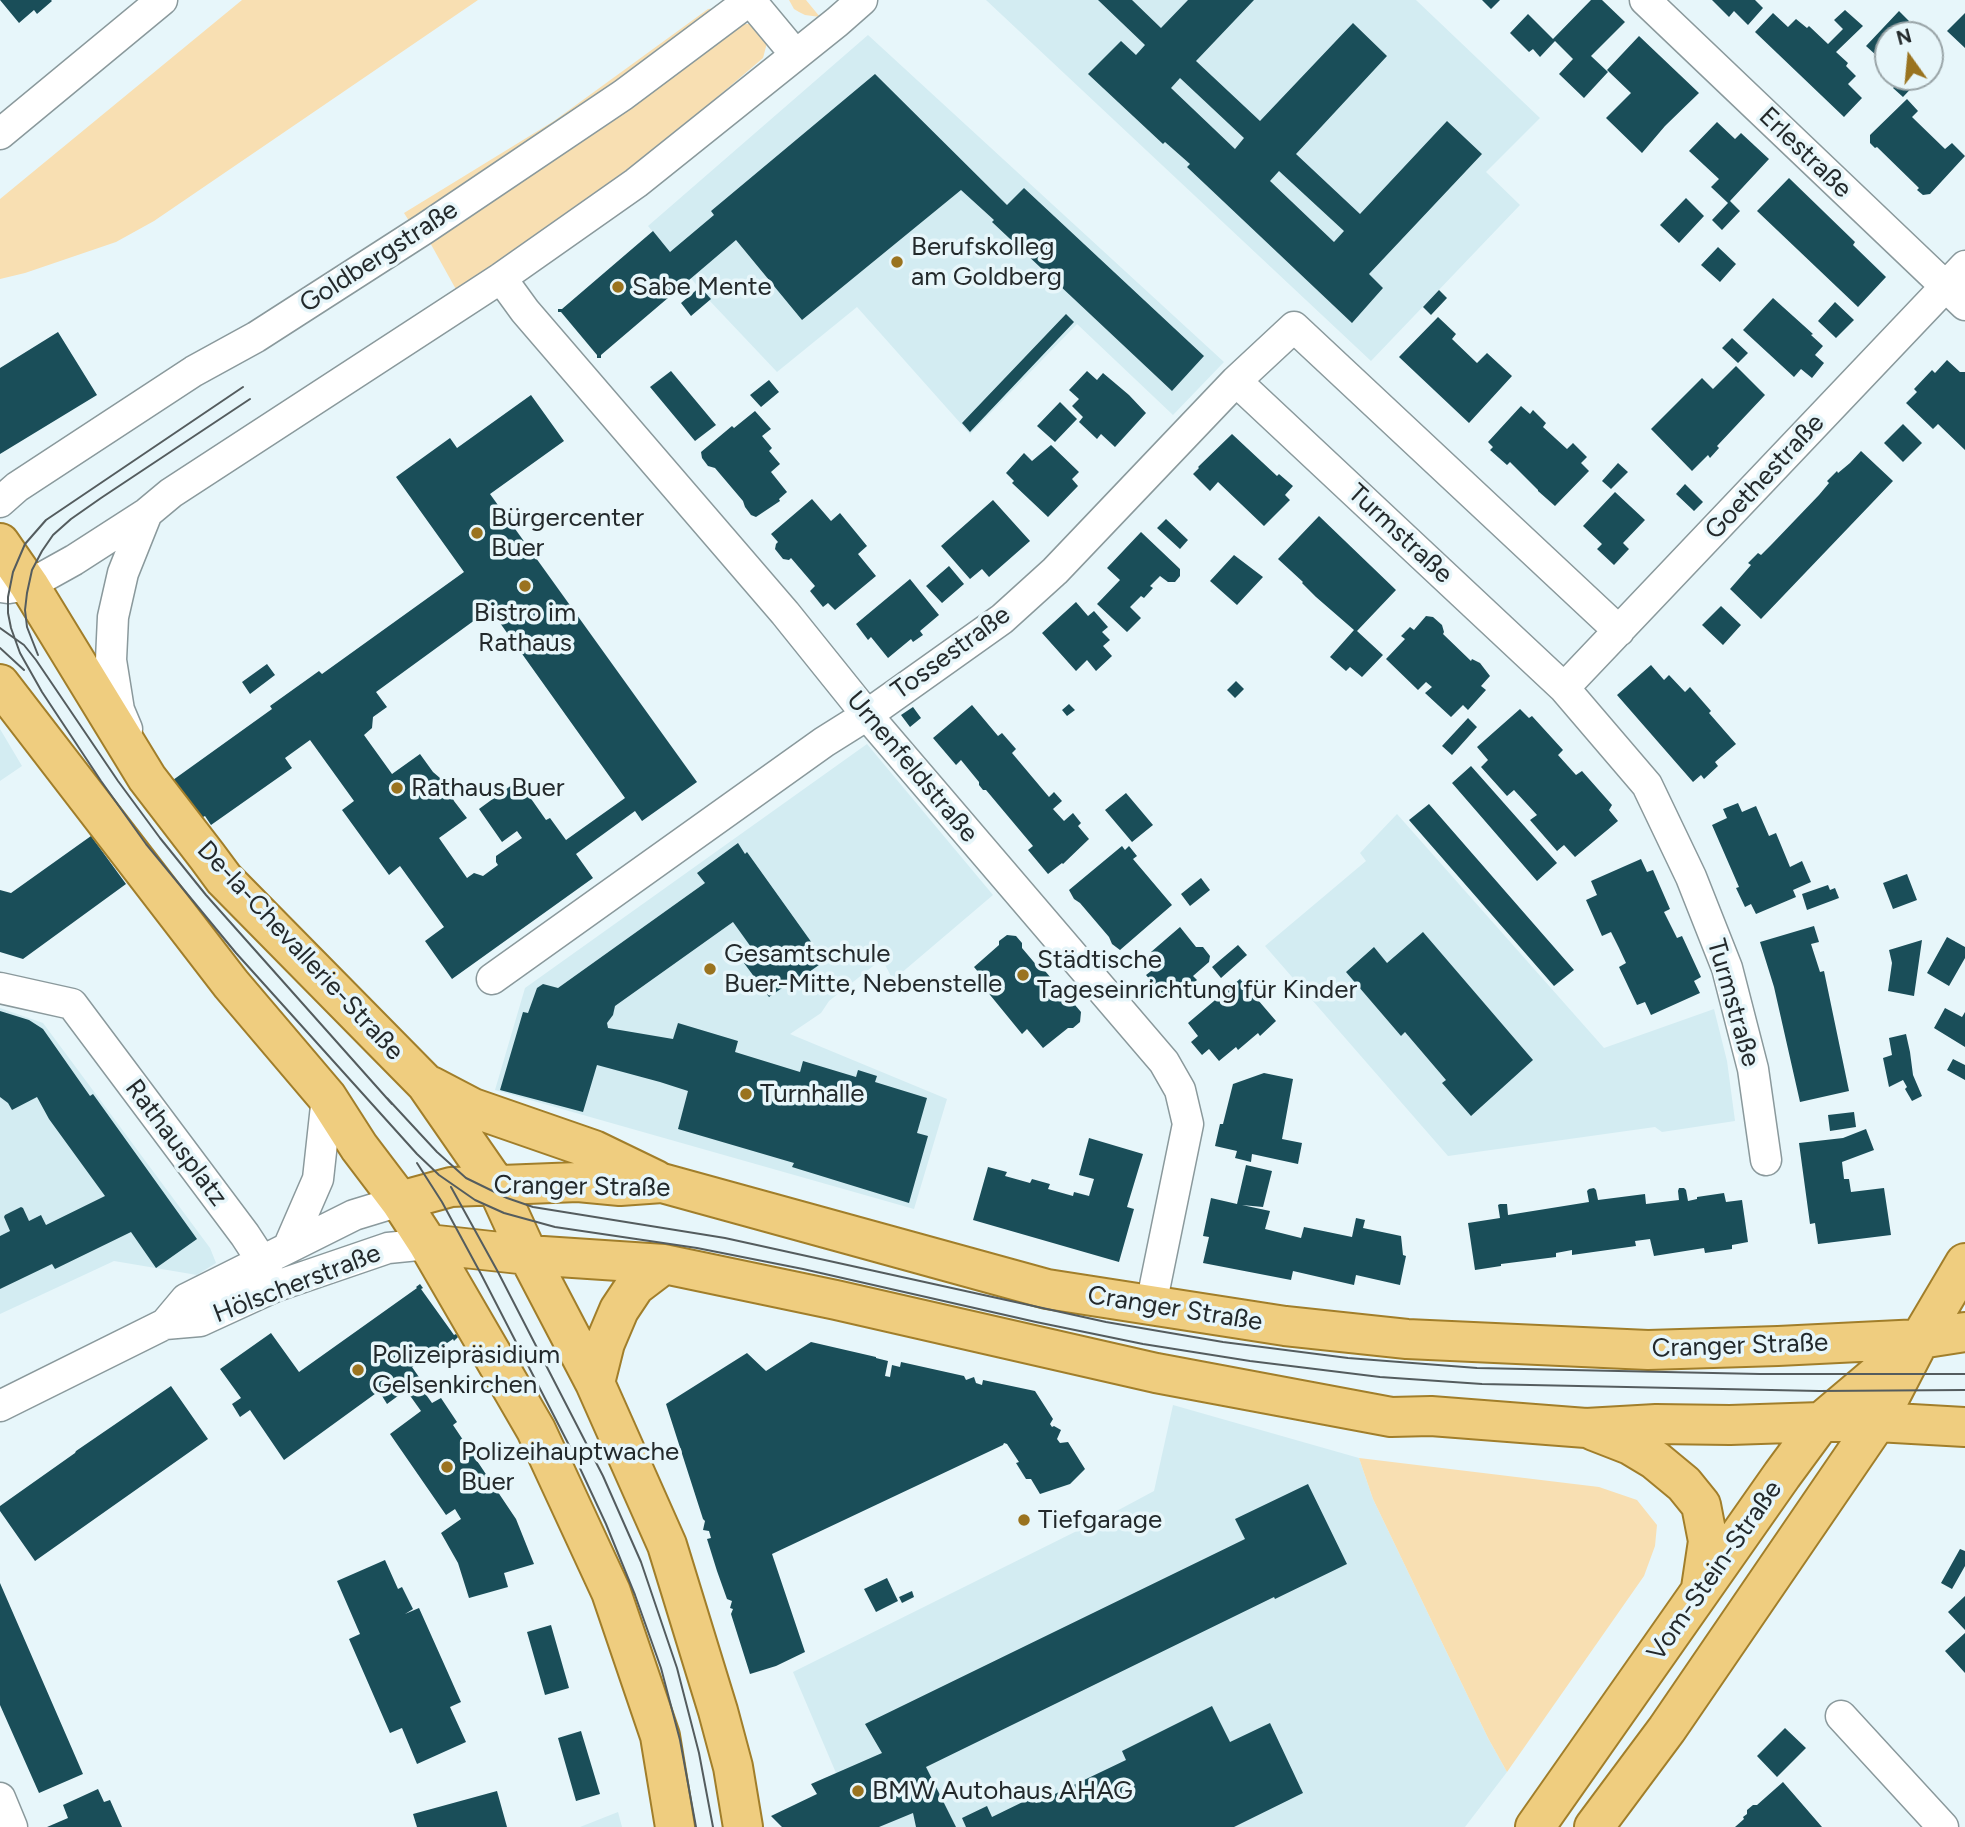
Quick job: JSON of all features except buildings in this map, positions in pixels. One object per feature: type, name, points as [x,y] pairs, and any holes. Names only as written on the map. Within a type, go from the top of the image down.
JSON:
[{"type":"main road","name":"De-la-Chevallerie-Straße","points":[[0,543],[14,586],[147,778],[225,879],[426,1084],[496,1185],[528,1255],[596,1383],[667,1545],[718,1711],[733,1768],[743,1827]]},
{"type":"main road","points":[[0,684],[231,984],[327,1097],[428,1244],[536,1430],[611,1592],[660,1736],[675,1827]]},
{"type":"main road","points":[[426,1084],[473,1108],[594,1150],[662,1183]]},
{"type":"main road","name":"Cranger Straße","points":[[400,1201],[451,1187],[578,1182],[620,1186],[662,1183],[1047,1289],[1285,1326],[1407,1339],[1648,1350],[1920,1339],[1965,1332]]},
{"type":"main road","points":[[428,1244],[528,1255],[664,1264],[1156,1373],[1391,1417],[1431,1416],[1586,1428],[1656,1424],[1821,1422],[1965,1427]]},
{"type":"main road","name":"Vom-Stein-Straße","points":[[1594,1827],[1667,1729],[1877,1422],[1920,1339],[1965,1263]]},
{"type":"main road","points":[[596,1383],[606,1343],[619,1310],[635,1286],[664,1264]]},
{"type":"main road","name":"Vom-Stein-Straße","points":[[1535,1827],[1821,1422],[1920,1339]]},
{"type":"main road","points":[[1586,1428],[1630,1445],[1654,1460],[1684,1484],[1701,1505],[1708,1541],[1700,1593]]},
{"type":"street","points":[[0,134],[162,0]]},
{"type":"street","points":[[750,0],[795,54]]},
{"type":"street","name":"Goldbergstraße","points":[[0,502],[17,487],[185,376],[256,337],[410,238],[643,80],[750,0]]},
{"type":"street","points":[[14,586],[63,567],[147,513],[171,492],[501,278],[636,183],[862,0]]},
{"type":"street","name":"Erlestraße","points":[[1645,0],[1958,286]]},
{"type":"street","name":"Urnenfeldstraße","points":[[501,278],[525,311],[785,613],[867,715],[1164,1062],[1180,1090],[1188,1124],[1151,1305]]},
{"type":"street","name":"Goethestraße","points":[[1564,688],[1958,286]]},
{"type":"street","points":[[1236,381],[1294,327],[1619,631]]},
{"type":"street","name":"Tossestraße","points":[[492,979],[824,742],[867,715],[1002,619],[1055,571],[1236,381]]},
{"type":"street","name":"Turmstraße","points":[[1236,381],[1564,688],[1647,785],[1691,877],[1727,968],[1754,1069],[1766,1160]]},
{"type":"street","points":[[147,513],[122,573],[113,617],[111,660],[119,710],[147,778]]},
{"type":"street","name":"Rathausplatz","points":[[0,988],[72,1004],[268,1274]]},
{"type":"street","points":[[288,1248],[318,1180],[327,1097]]},
{"type":"street","name":"Hölscherstraße","points":[[0,1406],[165,1324],[200,1321],[268,1274],[288,1248],[354,1215],[400,1201]]},
{"type":"street","name":"Hölscherstraße","points":[[268,1274],[388,1248],[428,1244]]},
{"type":"street","points":[[1841,1716],[1943,1827]]},
{"type":"street","points":[[0,1798],[12,1827]]},
{"type":"shaded area","points":[[242,0],[478,0],[154,221],[116,242],[0,279],[0,199]]},
{"type":"shaded area","points":[[789,0],[806,0],[820,17],[799,12]]},
{"type":"shaded area","points":[[986,0],[1416,0],[1540,118],[1486,172],[1520,205],[1371,361]]},
{"type":"shaded area","points":[[717,8],[717,14],[411,224],[404,213],[554,121],[708,9]]},
{"type":"shaded area","points":[[740,24],[754,24],[767,43],[763,58],[616,184],[458,293],[428,239]]},
{"type":"shaded area","name":"Berufskolleg am Goldberg","points":[[868,35],[1224,362],[1173,415],[1077,324],[970,434],[857,307],[777,372],[708,299],[648,226]]},
{"type":"shaded area","points":[[0,729],[22,766],[0,781]]},
{"type":"shaded area","name":"Gesamtschule Buer-Mitte, Nebenstelle","points":[[867,744],[993,895],[893,980],[882,959],[829,1001],[821,1013],[790,1034],[947,1099],[914,1209],[495,1090],[525,988]]},
{"type":"shaded area","points":[[1397,814],[1604,1048],[1714,1009],[1727,1061],[1735,1121],[1662,1132],[1655,1127],[1448,1156],[1265,946],[1366,861],[1360,853]]},
{"type":"shaded area","points":[[0,1008],[43,1023],[210,1248],[216,1263],[197,1275],[114,1261],[0,1314]]},
{"type":"shaded area","points":[[1173,1405],[1359,1458],[1373,1499],[1507,1772],[1465,1827],[859,1827],[793,1672],[1154,1491]]},
{"type":"shaded area","points":[[1359,1458],[1599,1487],[1637,1500],[1657,1525],[1655,1546],[1644,1576],[1507,1772],[1373,1499]]},
{"type":"shaded area","points":[[618,1812],[622,1827],[580,1827]]},
{"type":"tram line","points":[[243,387],[46,520],[25,544],[13,572],[8,597],[11,628],[20,653],[42,692],[146,844],[236,953],[417,1154],[439,1175],[475,1200],[504,1213],[555,1227],[697,1248],[1143,1344],[1250,1361],[1380,1377],[1482,1384],[1819,1391],[1965,1390]]},
{"type":"tram line","points":[[38,655],[27,627],[27,593],[32,570],[53,535],[101,498],[250,399]]},
{"type":"tram line","points":[[0,628],[24,645],[36,660],[118,781],[206,895],[392,1104]]},
{"type":"tram line","points":[[0,648],[24,670]]},
{"type":"tram line","points":[[387,1098],[437,1152],[466,1178],[533,1207],[725,1238],[1106,1322],[1223,1342],[1348,1358],[1477,1368],[1760,1374],[1965,1374]]},
{"type":"tram line","points":[[417,1163],[442,1202],[481,1274],[571,1449],[606,1524],[661,1668],[680,1740],[696,1827]]},
{"type":"tram line","points":[[451,1187],[603,1476],[641,1562],[677,1668],[699,1753],[713,1827]]},
{"type":"place","name":"Berufskolleg am Goldberg","points":[[897,262]]},
{"type":"place","name":"Sabe Mente","points":[[618,287]]},
{"type":"place","name":"Bürgercenter Buer","points":[[477,533]]},
{"type":"place","name":"Bistro im Rathaus","points":[[525,586]]},
{"type":"place","name":"Rathaus Buer","points":[[397,788]]},
{"type":"place","name":"Gesamtschule Buer-Mitte, Nebenstelle","points":[[710,969]]},
{"type":"place","name":"Städtische Tageseinrichtung für Kinder","points":[[1023,975]]},
{"type":"place","name":"Turnhalle","points":[[746,1094]]},
{"type":"place","name":"Polizeipräsidium Gelsenkirchen","points":[[358,1370]]},
{"type":"place","name":"Polizeihauptwache Buer","points":[[447,1467]]},
{"type":"place","name":"Tiefgarage","points":[[1024,1520]]},
{"type":"place","name":"BMW Autohaus AHAG","points":[[858,1791]]}]
